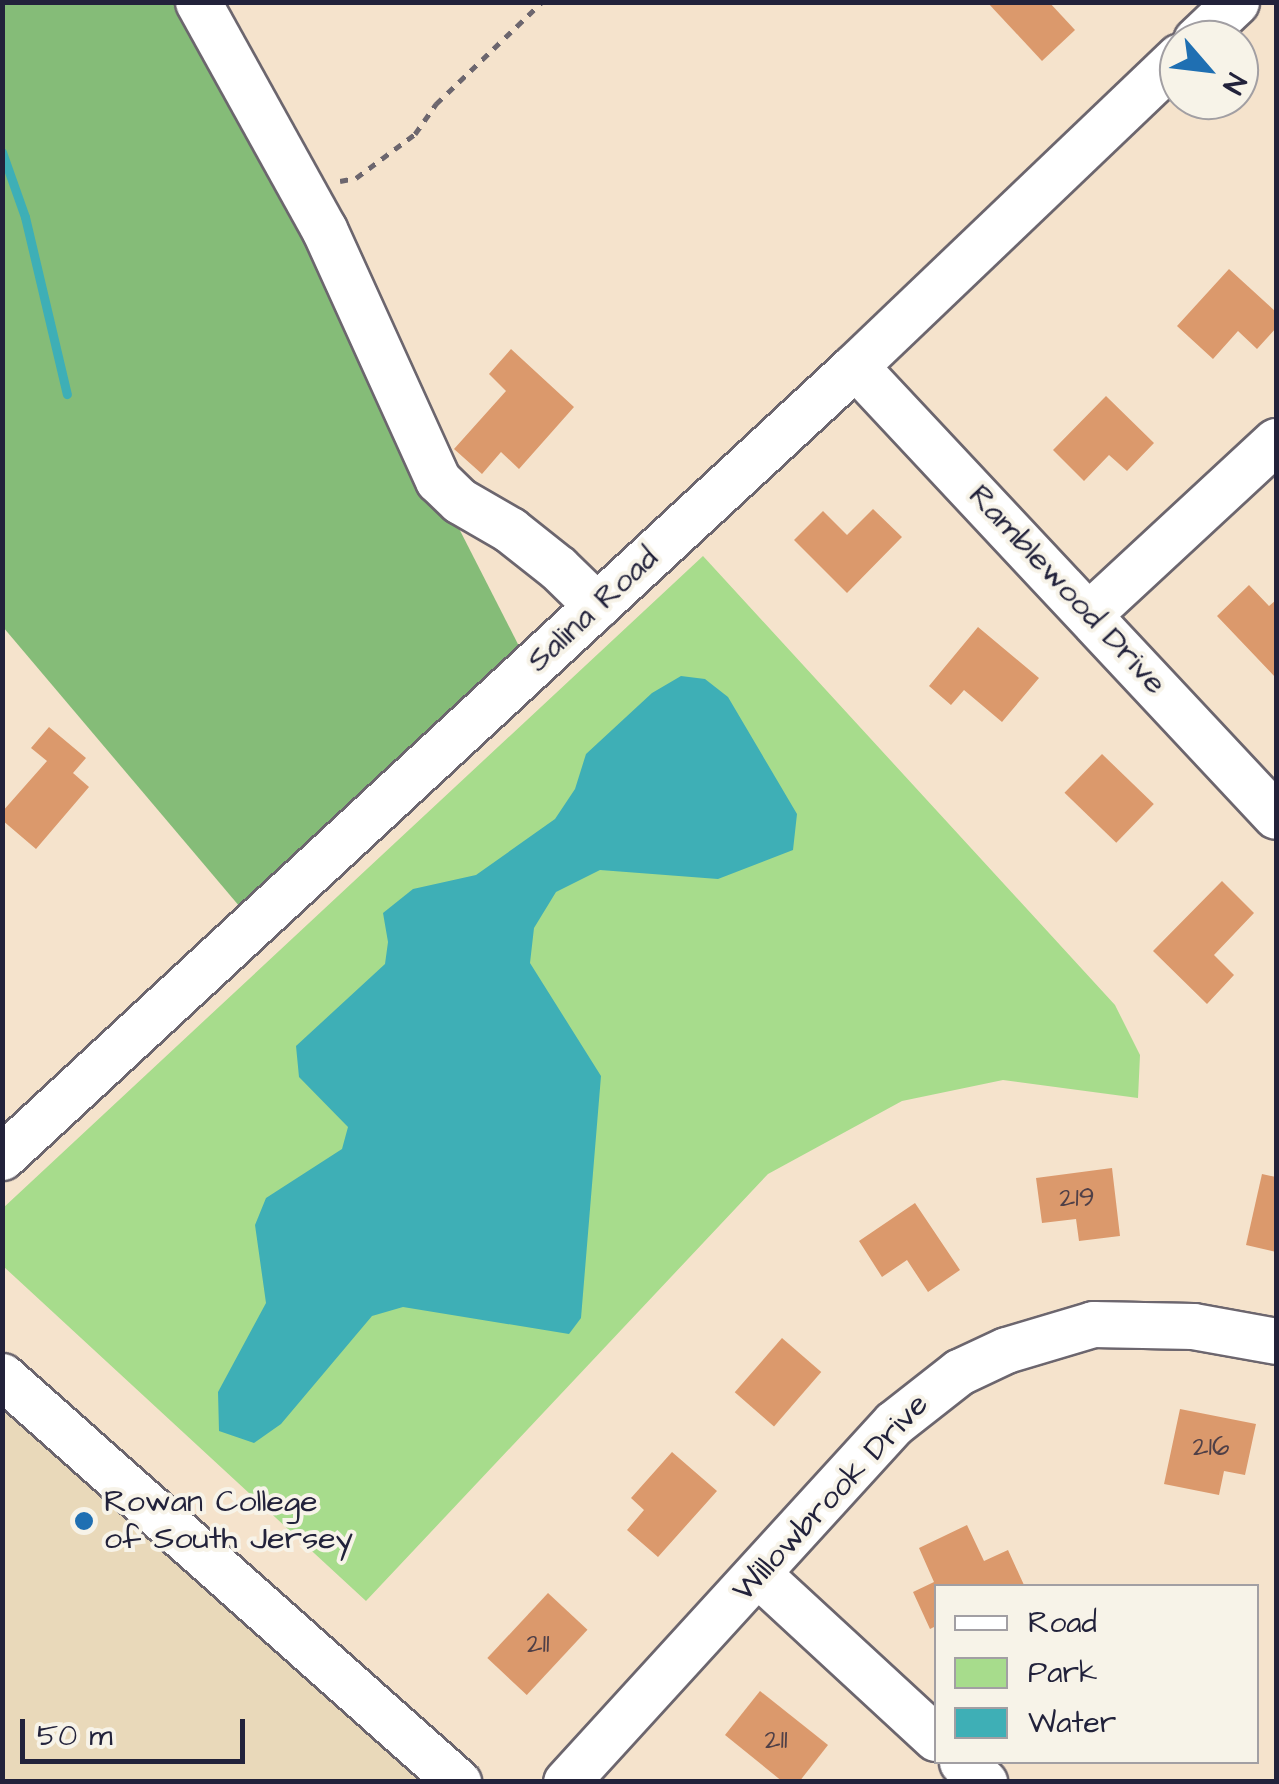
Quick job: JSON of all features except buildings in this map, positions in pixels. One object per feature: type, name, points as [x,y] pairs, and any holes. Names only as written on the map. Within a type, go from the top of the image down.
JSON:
[{"type":"street","points":[[198,2],[324,229],[438,480],[460,501],[510,530],[546,558],[597,606]]},
{"type":"street","points":[[1217,20],[1236,2]]},
{"type":"street","name":"Salina Road","points":[[2,1157],[855,366],[1159,75]]},
{"type":"street","name":"Ramblewood Drive","points":[[855,366],[1276,816]]},
{"type":"street","points":[[1090,613],[1276,441]]},
{"type":"street","name":"Willowbrook Drive","points":[[566,1782],[894,1423],[937,1385],[982,1360],[1093,1324],[1193,1326],[1276,1341]]},
{"type":"street","points":[[2,1376],[458,1782]]},
{"type":"street","points":[[758,1574],[934,1736]]},
{"type":"street","points":[[964,1764],[984,1782]]},
{"type":"path","points":[[290,169],[326,183],[356,178],[415,134],[436,104],[542,2]]},
{"type":"shaded area","name":"Rowan College of South Jersey","points":[[2,1376],[453,1781],[3,1781]]},
{"type":"green space","points":[[2,3],[191,3],[524,656],[251,920],[3,627]]},
{"type":"green space","points":[[703,556],[1115,1005],[1140,1055],[1138,1098],[1003,1080],[902,1101],[768,1174],[366,1601],[3,1266],[2,1209]]},
{"type":"water","points":[[681,676],[705,679],[728,697],[797,814],[793,850],[718,879],[600,870],[556,892],[534,928],[530,963],[601,1076],[581,1318],[569,1334],[403,1307],[372,1316],[281,1424],[254,1443],[219,1431],[218,1392],[266,1303],[255,1225],[266,1198],[342,1149],[348,1127],[299,1077],[296,1046],[385,964],[388,942],[383,913],[413,889],[476,875],[555,819],[575,789],[586,754],[652,693]]},
{"type":"waterway","points":[[2,152],[25,217],[67,394]]},
{"type":"place","name":"Rowan College of South Jersey","points":[[84,1521]]}]
